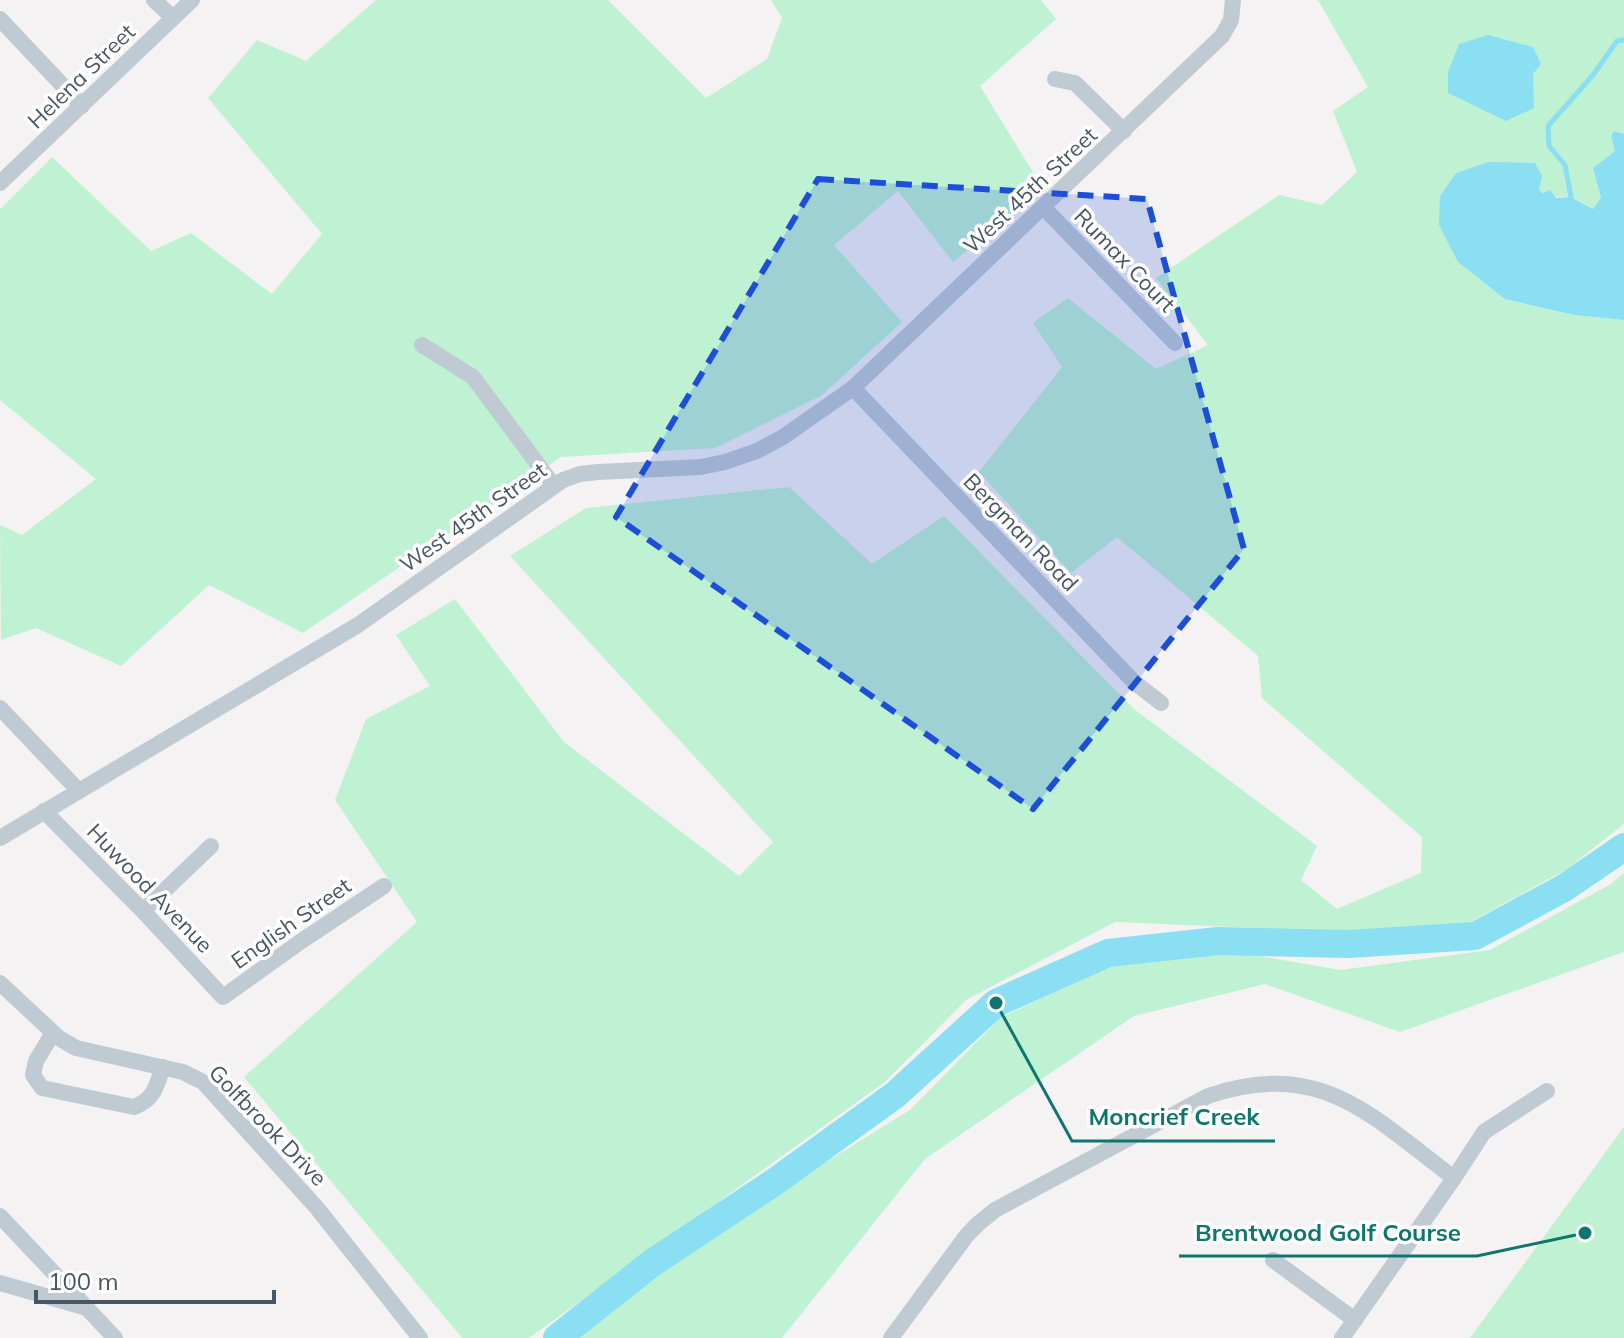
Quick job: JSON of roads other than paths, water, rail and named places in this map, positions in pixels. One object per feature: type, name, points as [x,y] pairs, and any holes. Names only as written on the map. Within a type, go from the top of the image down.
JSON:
[{"type":"street","points":[[154,0],[173,18]]},
{"type":"street","name":"Helena Street","points":[[0,183],[192,0]]},
{"type":"street","name":"West 45th Street","points":[[0,838],[358,625],[554,486],[580,474],[701,467],[725,462],[757,451],[783,437],[853,388],[1222,36],[1231,20],[1233,0]]},
{"type":"street","points":[[0,19],[82,106]]},
{"type":"street","points":[[1055,79],[1075,83],[1124,131]]},
{"type":"street","name":"Rumax Court","points":[[1044,208],[1175,343]]},
{"type":"street","points":[[422,345],[473,377],[554,486]]},
{"type":"street","name":"Bergman Road","points":[[853,388],[1134,682],[1161,703]]},
{"type":"street","points":[[0,708],[79,791]]},
{"type":"street","name":"Huwood Avenue","points":[[44,811],[223,997]]},
{"type":"street","points":[[143,911],[211,846]]},
{"type":"street","name":"English Street","points":[[223,997],[384,886]]},
{"type":"street","name":"Golfbrook Drive","points":[[0,983],[53,1033],[76,1048],[183,1072],[203,1082],[317,1208],[420,1338]]},
{"type":"street","points":[[53,1033],[36,1061],[33,1075],[42,1088],[134,1107],[151,1096],[163,1067]]},
{"type":"street","points":[[891,1338],[967,1235],[995,1210],[1208,1096],[1232,1088],[1279,1083],[1306,1086],[1333,1095],[1362,1109],[1454,1178]]},
{"type":"street","points":[[1342,1338],[1484,1132],[1547,1091]]},
{"type":"street","points":[[0,1216],[115,1338]]},
{"type":"street","points":[[1273,1260],[1355,1320]]},
{"type":"street","points":[[0,1283],[87,1308]]},
{"type":"water","points":[[1488,35],[1533,47],[1541,64],[1533,74],[1534,108],[1506,121],[1448,93],[1448,72],[1459,44]]},
{"type":"water","points":[[1614,131],[1624,134],[1624,320],[1574,315],[1505,299],[1458,262],[1439,225],[1440,196],[1456,173],[1488,162],[1535,163],[1542,176],[1539,189],[1543,193],[1550,190],[1556,198],[1571,197],[1593,209],[1601,198],[1593,168],[1615,151],[1611,136]]},
{"type":"waterway","points":[[1571,197],[1565,165],[1549,146],[1548,126],[1593,75],[1617,41],[1624,40]]},
{"type":"waterway","points":[[557,1338],[652,1263],[773,1183],[895,1095],[996,1003],[1108,953],[1218,941],[1348,944],[1475,936],[1564,888],[1624,847]]},
{"type":"place","name":"Moncrief Creek","points":[[996,1003]]},
{"type":"place","name":"Brentwood Golf Course","points":[[1585,1233]]}]
